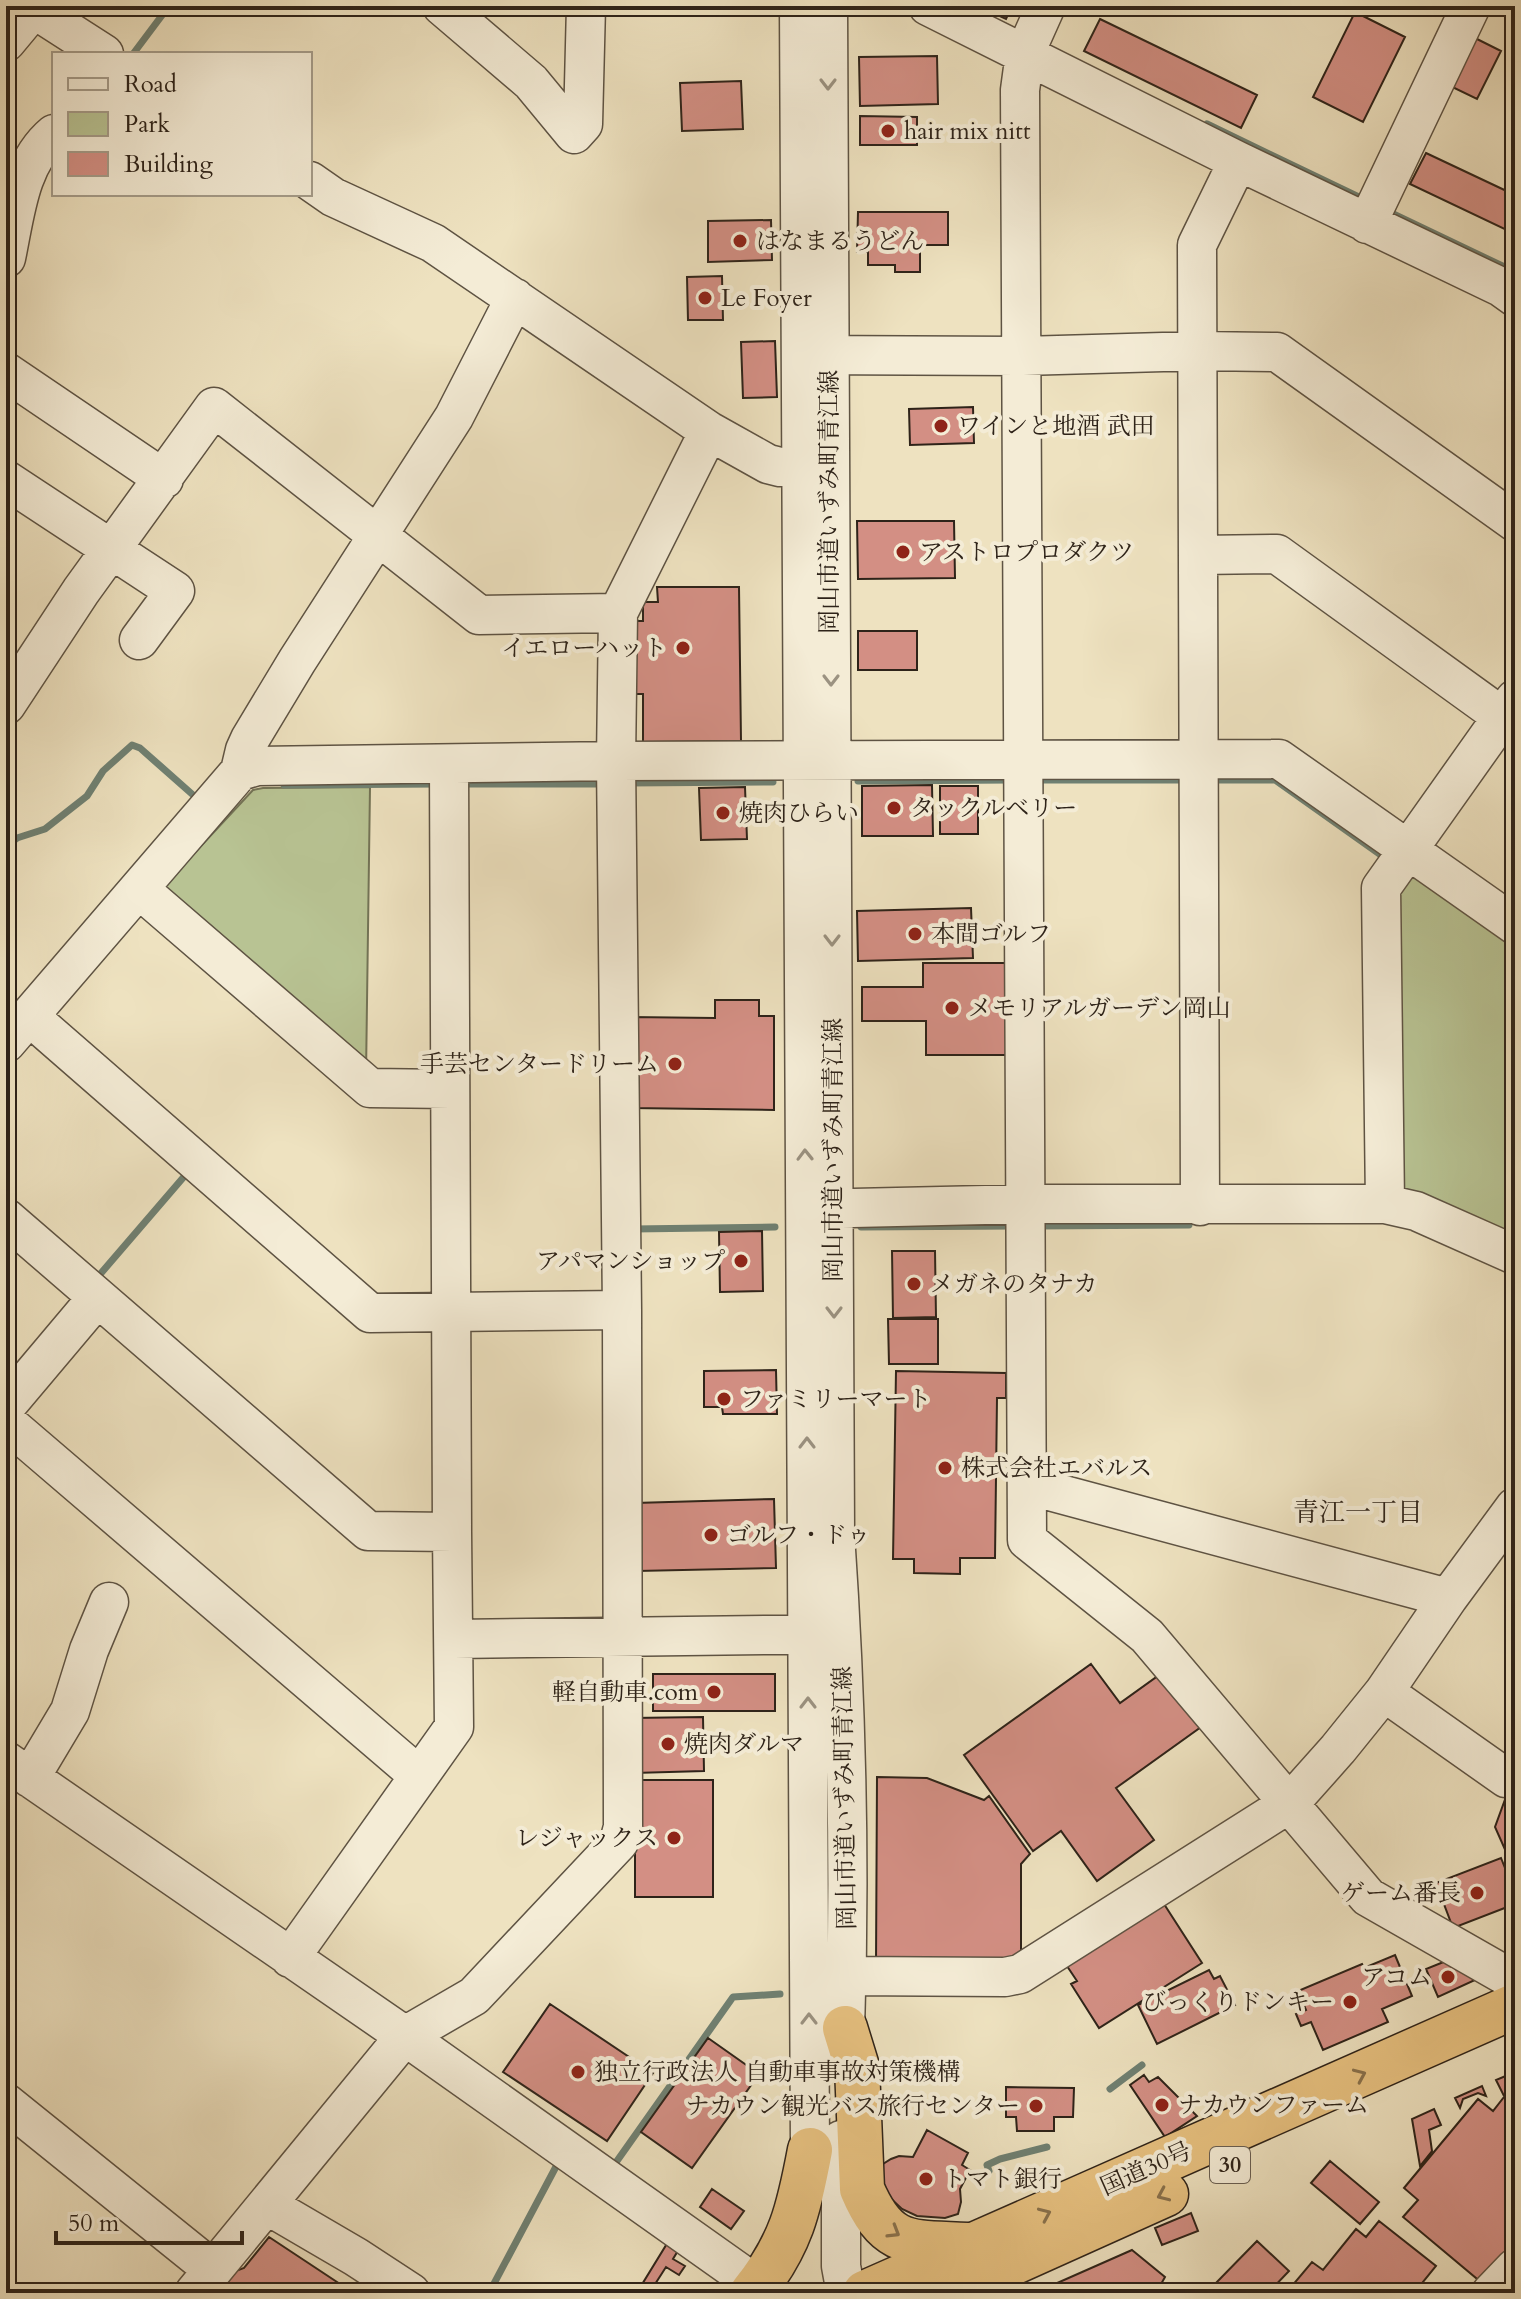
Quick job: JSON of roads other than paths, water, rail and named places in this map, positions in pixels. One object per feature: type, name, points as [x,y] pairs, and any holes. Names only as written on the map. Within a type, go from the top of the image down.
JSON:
[{"type":"highway","name":"国道30号","points":[[865,2293],[1515,2006]]},
{"type":"highway","points":[[845,2028],[857,2067],[862,2189],[870,2207],[895,2236],[919,2242],[974,2246]]},
{"type":"highway","name":"国道30号","points":[[946,2293],[1515,2037]]},
{"type":"highway","points":[[755,2289],[774,2264],[792,2230],[801,2202],[810,2150]]},
{"type":"street","points":[[442,6],[531,82],[574,134],[583,124],[586,6]]},
{"type":"street","name":"岡山市道いずみ町青江線","points":[[799,6],[814,354],[825,1634],[810,2150],[821,2293]]},
{"type":"street","name":"岡山市道いずみ町青江線","points":[[816,760],[799,465],[814,354],[828,6]]},
{"type":"street","points":[[928,6],[1033,33],[1238,161],[1373,211],[1515,297]]},
{"type":"street","points":[[1373,211],[1471,6]]},
{"type":"street","points":[[21,18],[99,52]]},
{"type":"street","points":[[1033,33],[1020,90],[1027,1540],[1147,1636],[1368,1897],[1515,1981]]},
{"type":"street","points":[[6,258],[29,168],[37,150],[52,136]]},
{"type":"street","points":[[1193,1206],[1198,774],[1197,245],[1238,161]]},
{"type":"street","points":[[312,182],[333,197],[433,243],[709,431],[768,464],[780,467],[799,465]]},
{"type":"street","points":[[515,298],[454,417],[297,661],[248,744],[240,771],[18,1030],[370,1313],[451,1320],[622,1310]]},
{"type":"street","points":[[814,354],[1023,356],[1277,352],[1515,522]]},
{"type":"street","points":[[6,372],[164,479]]},
{"type":"street","points":[[6,705],[81,591],[214,407],[479,615],[618,613]]},
{"type":"street","points":[[6,2103],[202,2271],[267,2205],[405,2036],[474,1996],[619,1842],[623,1827],[623,1637],[616,776],[618,613],[709,431]]},
{"type":"street","points":[[6,480],[175,591],[139,640]]},
{"type":"street","points":[[1198,555],[1277,554],[1511,716],[1381,888],[1385,1204]]},
{"type":"street","points":[[240,771],[257,766],[449,777],[616,776],[816,760],[1024,773],[1198,774],[1279,759],[1515,925]]},
{"type":"street","points":[[290,1958],[454,1727],[449,777]]},
{"type":"street","points":[[139,889],[370,1088],[450,1089]]},
{"type":"street","points":[[820,1209],[1027,1218],[1193,1206],[1385,1204],[1416,1211],[1515,1255]]},
{"type":"street","points":[[6,1218],[368,1531],[452,1532]]},
{"type":"street","points":[[6,1406],[90,1293]]},
{"type":"street","points":[[6,1422],[418,1775]]},
{"type":"street","points":[[1027,1485],[1448,1598]]},
{"type":"street","points":[[847,1976],[1005,1977],[1020,1974],[1290,1803],[1384,1692],[1515,1507]]},
{"type":"street","points":[[109,1602],[89,1650],[70,1711],[18,1769],[405,2036],[755,2289]]},
{"type":"street","points":[[454,1639],[825,1634]]},
{"type":"street","name":"岡山市道いずみ町青江線","points":[[825,1634],[844,1667],[847,1976],[841,2266],[846,2293]]},
{"type":"street","points":[[1384,1692],[1506,1778],[1515,1775]]},
{"type":"street","points":[[267,2205],[411,2293]]},
{"type":"street","points":[[1491,2293],[1515,2268]]},
{"type":"waterway","points":[[134,52],[169,6]]},
{"type":"waterway","points":[[1207,124],[1365,200]]},
{"type":"waterway","points":[[1387,211],[1515,272]]},
{"type":"waterway","points":[[6,847],[17,838],[45,829],[87,796],[103,771],[132,745],[140,748],[192,794]]},
{"type":"waterway","points":[[858,781],[1014,780]]},
{"type":"waterway","points":[[1034,780],[1186,780]]},
{"type":"waterway","points":[[1210,780],[1275,780],[1387,857]]},
{"type":"waterway","points":[[628,783],[773,782]]},
{"type":"waterway","points":[[284,785],[439,784]]},
{"type":"waterway","points":[[460,784],[603,784]]},
{"type":"waterway","points":[[96,1279],[188,1172],[190,1174]]},
{"type":"waterway","points":[[1036,1226],[1189,1225],[1189,1214]]},
{"type":"waterway","points":[[861,1227],[1015,1226]]},
{"type":"waterway","points":[[633,1229],[775,1227]]},
{"type":"waterway","points":[[612,2168],[733,1997],[780,1994]]},
{"type":"waterway","points":[[1110,2089],[1142,2065]]},
{"type":"waterway","points":[[989,2171],[987,2165],[1000,2159],[1047,2147]]},
{"type":"waterway","points":[[489,2293],[559,2161]]},
{"type":"place","name":"hair mix nitt","points":[[888,131]]},
{"type":"place","name":"はなまるうどん","points":[[740,241]]},
{"type":"place","name":"Le Foyer","points":[[705,298]]},
{"type":"place","name":"ワインと地酒 武田","points":[[941,426]]},
{"type":"place","name":"アストロプロダクツ","points":[[903,552]]},
{"type":"place","name":"イエローハット","points":[[683,648]]},
{"type":"place","name":"タックルベリー","points":[[894,808]]},
{"type":"place","name":"焼肉ひらい","points":[[723,813]]},
{"type":"place","name":"本間ゴルフ","points":[[915,934]]},
{"type":"place","name":"メモリアルガーデン岡山","points":[[952,1008]]},
{"type":"place","name":"手芸センタードリーム","points":[[675,1064]]},
{"type":"place","name":"アパマンショップ","points":[[741,1261]]},
{"type":"place","name":"メガネのタナカ","points":[[914,1284]]},
{"type":"place","name":"ファミリーマート","points":[[724,1399]]},
{"type":"place","name":"株式会社エバルス","points":[[945,1468]]},
{"type":"place","name":"ゴルフ・ドゥ","points":[[711,1535]]},
{"type":"place","name":"軽自動車.com","points":[[714,1692]]},
{"type":"place","name":"焼肉ダルマ","points":[[668,1744]]},
{"type":"place","name":"レジャックス","points":[[674,1838]]},
{"type":"place","name":"ゲーム番長","points":[[1477,1893]]},
{"type":"place","name":"アコム","points":[[1448,1977]]},
{"type":"place","name":"びっくりドンキー","points":[[1350,2002]]},
{"type":"place","name":"独立行政法人 自動車事故対策機構","points":[[578,2072]]},
{"type":"place","name":"ナカウンファーム","points":[[1162,2105]]},
{"type":"place","name":"ナカウン観光バス旅行センター","points":[[1036,2106]]},
{"type":"place","name":"トマト銀行","points":[[926,2179]]},
{"type":"district","name":"青江一丁目","points":[[1358,1512]]}]
